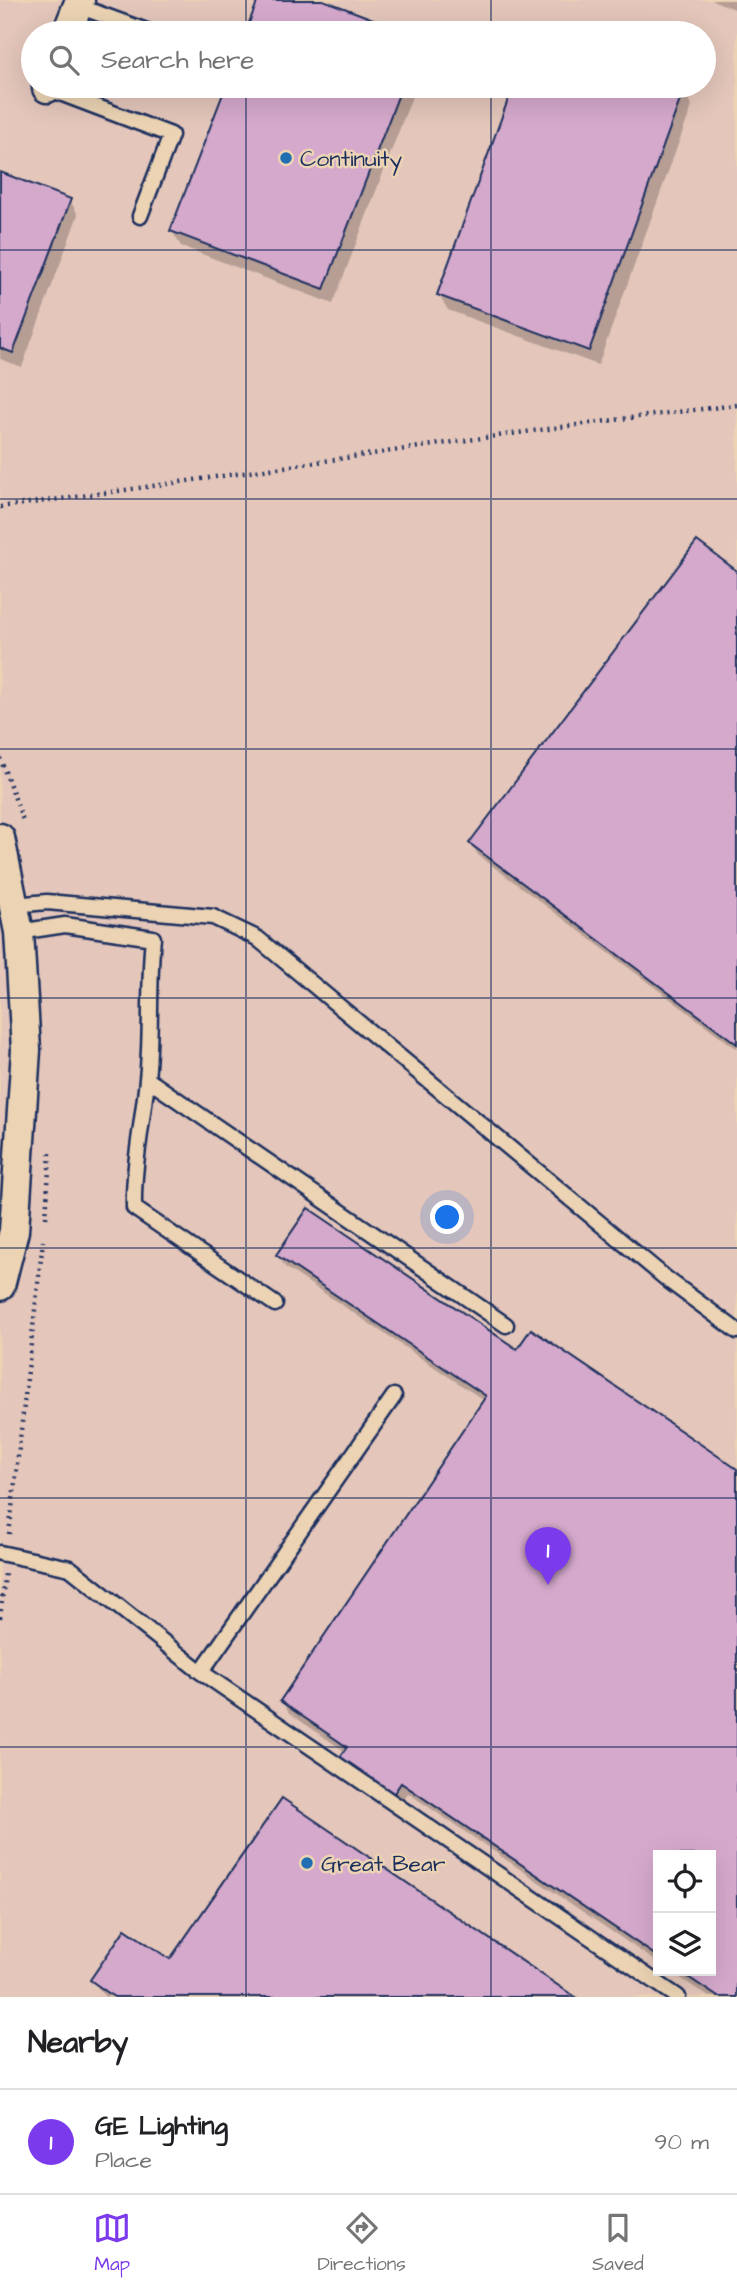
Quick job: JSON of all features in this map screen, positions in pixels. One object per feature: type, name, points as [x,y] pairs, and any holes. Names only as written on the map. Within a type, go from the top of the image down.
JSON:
[{"type":"street","points":[[72,21],[79,3]]},
{"type":"street","points":[[0,838],[16,918],[26,1050],[14,1231],[0,1286]]},
{"type":"lane","points":[[79,3],[123,21]]},
{"type":"lane","points":[[75,98],[171,135],[141,216]]},
{"type":"lane","points":[[16,918],[47,902],[214,917],[257,939],[668,1280],[737,1331]]},
{"type":"lane","points":[[16,918],[153,938],[148,980],[147,1079],[134,1209],[275,1304]]},
{"type":"lane","points":[[147,1079],[506,1325]]},
{"type":"lane","points":[[201,1672],[394,1396]]},
{"type":"lane","points":[[0,1553],[69,1568],[201,1672],[678,1997]]},
{"type":"path","points":[[0,507],[206,481],[597,421],[737,405]]},
{"type":"shaded area","points":[[0,0],[737,0],[737,1997],[0,1997]]},
{"type":"building","points":[[258,0],[323,0],[378,21],[250,21]]},
{"type":"building","name":"Continuity","points":[[221,98],[397,98],[324,289],[170,231]]},
{"type":"building","points":[[509,98],[681,98],[589,351],[437,295]]},
{"type":"building","points":[[0,172],[71,199],[13,353],[0,348]]},
{"type":"building","points":[[697,541],[737,571],[737,1044],[469,843]]},
{"type":"building","points":[[308,1208],[517,1349],[531,1329],[737,1469],[737,1997],[718,1997],[686,1976],[716,1976],[716,1850],[653,1850],[653,1954],[401,1783],[392,1796],[338,1760],[347,1747],[280,1701],[486,1396],[276,1255]]},
{"type":"building","name":"Great Bear","points":[[282,1798],[575,1997],[114,1997],[90,1980],[125,1929],[170,1959]]},
{"type":"place","name":"Continuity","points":[[286,158]]},
{"type":"place","name":"GE Lighting","points":[[548,1585]]},
{"type":"place","name":"Great Bear","points":[[307,1863]]}]
